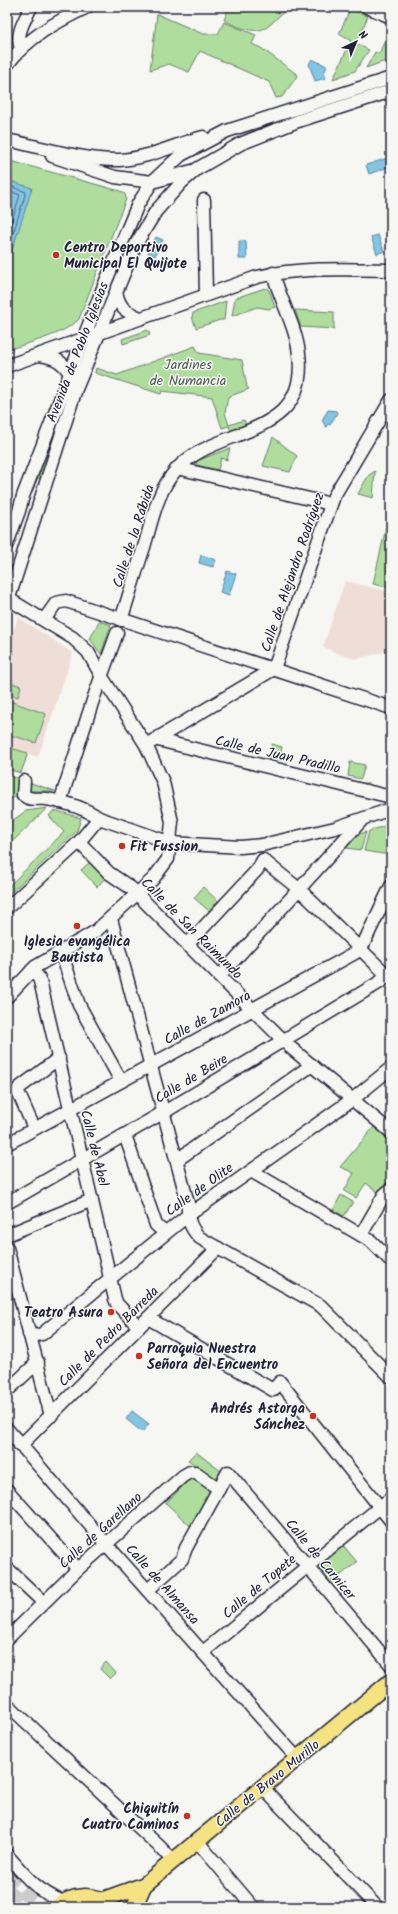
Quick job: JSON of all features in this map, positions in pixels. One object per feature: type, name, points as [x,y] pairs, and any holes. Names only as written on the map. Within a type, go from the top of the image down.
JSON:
[{"type":"main road","name":"Calle de Bravo Murillo","points":[[107,1903],[144,1885],[391,1681]]},
{"type":"main road","name":"Calle de Bravo Murillo","points":[[134,1907],[144,1885]]},
{"type":"main road","points":[[60,1905],[83,1896],[107,1903]]},
{"type":"street","points":[[21,48],[18,41],[19,33],[31,7]]},
{"type":"street","points":[[7,65],[21,48],[38,33],[87,7]]},
{"type":"street","points":[[367,7],[391,17]]},
{"type":"street","name":"Avenida de Pablo Iglesias","points":[[8,540],[23,496],[83,339],[138,204],[152,182],[181,155],[227,131],[391,78]]},
{"type":"street","name":"Avenida de Pablo Iglesias","points":[[8,600],[76,389],[136,244],[147,224],[171,193],[197,170],[240,144],[298,121],[391,91]]},
{"type":"street","points":[[7,141],[95,158],[119,160],[140,156],[227,131]]},
{"type":"street","points":[[7,141],[115,176],[152,182],[197,170]]},
{"type":"street","points":[[204,200],[206,294]]},
{"type":"street","points":[[7,366],[206,294],[273,273],[308,269],[391,270]]},
{"type":"street","name":"Calle de la Rábida","points":[[121,620],[157,502],[166,482],[177,468],[198,452],[266,424],[282,410],[294,393],[300,373],[299,354],[273,273]]},
{"type":"street","points":[[116,292],[120,306],[126,311],[140,318]]},
{"type":"street","points":[[37,354],[53,357],[60,361],[70,373]]},
{"type":"street","name":"Calle de Alejandro Rodríguez","points":[[146,746],[158,740],[184,721],[272,670],[276,663],[331,504],[391,400]]},
{"type":"street","points":[[177,468],[331,504]]},
{"type":"street","points":[[7,997],[32,970],[59,952],[86,938],[111,919],[166,865],[170,854],[172,822],[167,797],[146,746],[84,646],[44,620],[8,600]]},
{"type":"street","points":[[44,620],[56,603],[66,601],[391,708]]},
{"type":"street","points":[[60,802],[117,633]]},
{"type":"street","name":"Calle de Juan Pradillo","points":[[158,740],[391,797]]},
{"type":"street","points":[[24,781],[23,795],[33,799],[47,799],[60,802],[89,812],[99,818],[171,843],[226,847],[262,845],[361,820],[391,809]]},
{"type":"street","points":[[7,908],[79,842],[99,818]]},
{"type":"street","points":[[219,977],[300,890],[361,820]]},
{"type":"street","name":"Calle de San Raimundo","points":[[79,842],[109,873],[126,884],[137,894],[284,1040],[391,1132]]},
{"type":"street","points":[[187,945],[257,870],[263,860],[262,845]]},
{"type":"street","points":[[263,860],[300,890],[360,950],[390,976]]},
{"type":"street","points":[[360,950],[387,899],[391,886]]},
{"type":"street","points":[[111,919],[177,1160],[188,1203],[187,1216],[194,1232],[200,1238],[321,1306],[391,1376]]},
{"type":"street","name":"Calle de Zamora","points":[[7,1144],[360,950]]},
{"type":"street","points":[[59,952],[63,958],[79,1004],[121,1081]]},
{"type":"street","name":"Calle de Abel","points":[[32,970],[39,978],[41,985],[117,1304],[143,1322],[276,1386],[380,1507]]},
{"type":"street","name":"Calle de Beire","points":[[7,1203],[164,1112],[390,976]]},
{"type":"street","points":[[34,1128],[18,1092],[19,1088],[59,1058]]},
{"type":"street","points":[[177,1160],[312,1065]]},
{"type":"street","name":"Calle de Olite","points":[[29,1334],[33,1336],[42,1334],[187,1216],[353,1099],[391,1068]]},
{"type":"street","points":[[125,1135],[156,1225],[165,1233]]},
{"type":"street","points":[[251,1171],[371,1241],[391,1261]]},
{"type":"street","points":[[361,1235],[384,1195],[391,1189]]},
{"type":"street","points":[[7,1235],[92,1200]]},
{"type":"street","points":[[7,1248],[51,1416]]},
{"type":"street","name":"Calle de Pedro Barreda","points":[[20,1446],[218,1248]]},
{"type":"street","points":[[7,1391],[38,1362]]},
{"type":"street","name":"Calle de Almansa","points":[[7,1429],[20,1446],[107,1545],[297,1758]]},
{"type":"street","name":"Calle de Garellano","points":[[7,1639],[78,1569],[187,1473],[195,1472],[219,1489]]},
{"type":"street","name":"Calle de Carnicer","points":[[219,1489],[228,1472],[391,1665]]},
{"type":"street","points":[[148,1590],[182,1559],[186,1548],[219,1489]]},
{"type":"street","points":[[7,1490],[78,1569]]},
{"type":"street","name":"Calle de Topete","points":[[203,1652],[391,1498]]},
{"type":"street","points":[[380,1507],[391,1521]]},
{"type":"street","points":[[7,1568],[43,1602]]},
{"type":"street","points":[[7,1704],[162,1848],[173,1861]]},
{"type":"street","points":[[262,1787],[377,1907]]},
{"type":"street","points":[[197,1840],[253,1907]]},
{"type":"street","points":[[7,1855],[37,1888],[60,1905]]},
{"type":"shaded area","points":[[345,581],[391,592],[391,650],[357,659],[347,657],[323,647]]},
{"type":"shaded area","points":[[18,617],[73,653],[38,757],[7,747],[7,650]]},
{"type":"green space","points":[[229,7],[290,7],[266,28],[260,30],[248,30],[224,20]]},
{"type":"green space","points":[[350,9],[368,16],[356,44],[369,50],[355,71],[333,79],[351,41],[339,34]]},
{"type":"green space","points":[[157,14],[203,34],[218,34],[224,22],[256,35],[252,44],[261,48],[298,75],[282,97],[276,98],[269,82],[200,51],[189,72],[169,64],[150,70]]},
{"type":"green space","points":[[391,26],[391,59],[366,68],[375,52],[379,54]]},
{"type":"green space","name":"Centro Deportivo Municipal El Quijote","points":[[7,160],[120,191],[125,194],[126,199],[79,319],[64,330],[55,334],[7,350]]},
{"type":"green space","points":[[265,288],[269,290],[275,307],[269,309],[257,307],[232,316],[235,298]]},
{"type":"green space","points":[[226,301],[224,320],[196,328],[192,317],[193,313]]},
{"type":"green space","points":[[295,310],[334,312],[334,329],[301,327]]},
{"type":"green space","points":[[148,330],[150,335],[123,344],[122,339]]},
{"type":"green space","name":"Jardines de Numancia","points":[[195,346],[199,353],[242,360],[247,387],[249,389],[228,397],[225,413],[229,425],[244,420],[246,425],[231,431],[229,426],[222,428],[212,397],[162,391],[161,394],[95,373],[96,368],[117,375]]},
{"type":"green space","points":[[273,437],[297,456],[290,472],[263,466]]},
{"type":"green space","points":[[49,445],[51,446],[41,479],[36,477]]},
{"type":"green space","points":[[230,448],[227,460],[221,458],[218,470],[196,465],[197,461]]},
{"type":"green space","points":[[375,471],[373,498],[358,494],[368,476]]},
{"type":"green space","points":[[390,510],[391,551],[387,571],[391,572],[391,588],[373,584]]},
{"type":"green space","points":[[99,621],[111,625],[101,654],[90,639]]},
{"type":"green space","points":[[7,681],[21,686],[18,697],[7,693]]},
{"type":"green space","points":[[7,700],[46,714],[36,743],[7,734]]},
{"type":"green space","points":[[272,744],[282,747],[279,760],[269,758]]},
{"type":"green space","points":[[7,747],[28,753],[21,773],[7,769]]},
{"type":"green space","points":[[350,762],[365,765],[361,779],[348,776]]},
{"type":"green space","points":[[7,775],[55,791],[31,791],[7,800]]},
{"type":"green space","points":[[47,808],[7,847],[7,824],[26,811]]},
{"type":"green space","points":[[54,810],[81,818],[77,831],[7,896],[7,888],[64,832],[49,816]]},
{"type":"green space","points":[[385,826],[389,827],[391,830],[390,855],[364,851],[369,831]]},
{"type":"green space","points":[[366,832],[361,850],[346,848],[356,835]]},
{"type":"green space","points":[[90,862],[105,878],[97,887],[81,870]]},
{"type":"green space","points":[[203,887],[218,901],[209,911],[194,898]]},
{"type":"green space","points":[[374,1127],[391,1141],[391,1182],[379,1193],[366,1183],[356,1198],[344,1191],[354,1173],[340,1167]]},
{"type":"green space","points":[[341,1195],[353,1202],[344,1216],[333,1210]]},
{"type":"green space","points":[[196,1452],[222,1472],[218,1479],[215,1480],[188,1460]]},
{"type":"green space","points":[[189,1480],[194,1480],[209,1490],[209,1495],[191,1527],[166,1503]]},
{"type":"green space","points":[[342,1544],[357,1562],[331,1583],[316,1566]]},
{"type":"green space","points":[[106,1662],[116,1673],[110,1679],[100,1669]]},
{"type":"water","points":[[312,59],[327,66],[324,73],[326,78],[315,81],[309,64]]},
{"type":"water","points":[[391,157],[391,166],[369,174],[366,165]]},
{"type":"water","points":[[7,180],[32,188],[9,260],[7,259]]},
{"type":"water","points":[[378,235],[384,251],[377,254],[371,237]]},
{"type":"water","points":[[156,237],[163,240],[155,256],[148,253]]},
{"type":"water","points":[[239,241],[246,241],[247,259],[239,259]]},
{"type":"water","points":[[328,410],[336,411],[337,413],[330,425],[328,424],[326,427],[322,420]]},
{"type":"water","points":[[201,555],[216,560],[213,567],[199,563]]},
{"type":"water","points":[[227,571],[236,574],[229,595],[220,592]]},
{"type":"water","points":[[132,1411],[149,1424],[142,1432],[126,1419]]},
{"type":"tunnel","points":[[7,1872],[38,1907]]},
{"type":"tunnel","points":[[7,1890],[22,1907]]},
{"type":"place","name":"Centro Deportivo Municipal El Quijote","points":[[56,255]]},
{"type":"place","name":"Fit Fussion","points":[[122,846]]},
{"type":"place","name":"Iglesia evangélica Bautista","points":[[77,926]]},
{"type":"place","name":"Teatro Asura","points":[[111,1312]]},
{"type":"place","name":"Parroquia Nuestra Señora del Encuentro","points":[[139,1356]]},
{"type":"place","name":"Andrés Astorga Sánchez","points":[[313,1416]]},
{"type":"place","name":"Chiquitín Cuatro Caminos","points":[[187,1816]]}]
